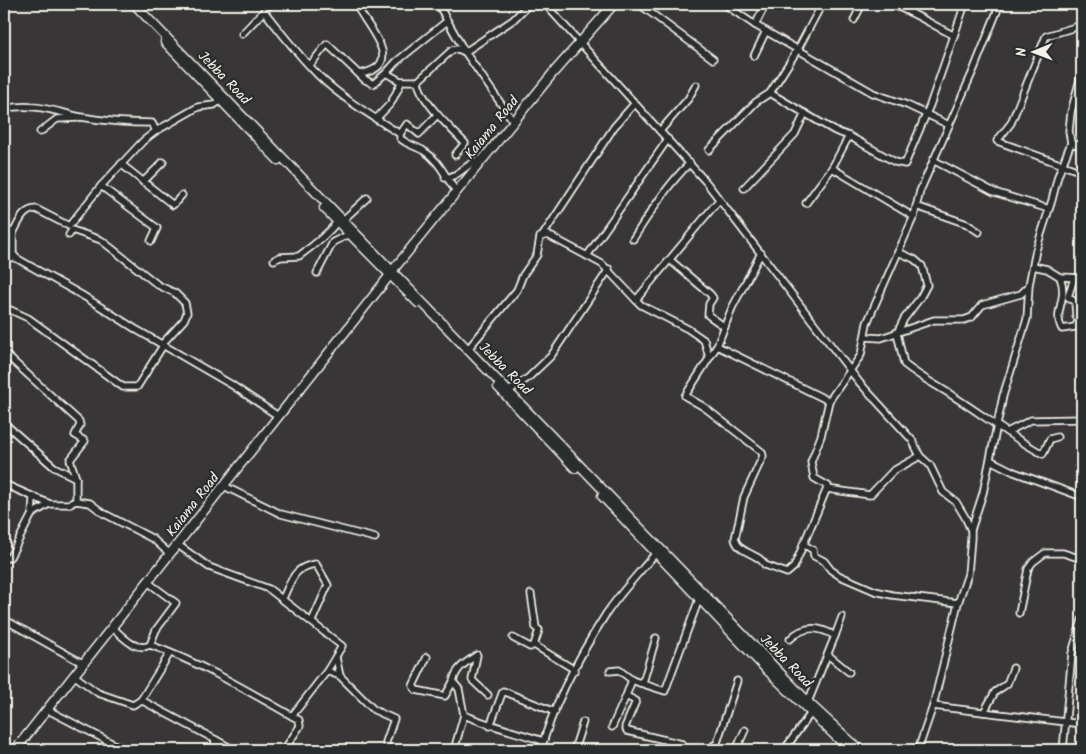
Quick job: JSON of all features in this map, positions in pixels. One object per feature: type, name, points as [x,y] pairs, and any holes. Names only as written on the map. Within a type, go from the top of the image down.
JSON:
[{"type":"highway","name":"Jebba Road","points":[[128,4],[509,391],[808,702],[860,750]]},
{"type":"highway","name":"Jebba Road","points":[[134,4],[340,221],[350,234],[391,272],[655,554],[811,713],[850,750]]},
{"type":"highway","name":"Kaiama Road","points":[[15,750],[456,191],[513,121],[614,4]]},
{"type":"street","points":[[242,34],[270,4]]},
{"type":"street","points":[[356,4],[379,38],[382,54],[378,67],[359,74]]},
{"type":"street","points":[[438,4],[446,22],[465,52],[513,121]]},
{"type":"street","points":[[465,52],[513,20],[529,4]]},
{"type":"street","points":[[545,4],[690,163],[850,370],[912,440],[920,456],[930,465],[942,492],[956,502],[971,530]]},
{"type":"street","points":[[639,4],[713,59]]},
{"type":"street","points":[[724,4],[755,25],[873,93],[926,113],[949,125]]},
{"type":"street","points":[[755,25],[766,4]]},
{"type":"street","points":[[709,150],[756,102],[770,93],[798,49],[822,4]]},
{"type":"street","points":[[854,20],[862,4]]},
{"type":"street","points":[[890,4],[910,12],[917,18],[953,35]]},
{"type":"street","points":[[910,12],[913,4]]},
{"type":"street","points":[[770,93],[835,131],[849,136],[900,165],[905,164],[926,113],[965,4]]},
{"type":"street","points":[[827,488],[828,486],[814,478],[811,462],[821,436],[829,401],[861,355],[867,323],[914,216],[920,192],[974,69],[1000,4]]},
{"type":"street","points":[[264,11],[319,76],[353,104],[400,134],[400,138],[407,144],[424,151],[435,160],[444,170],[445,178],[456,191]]},
{"type":"street","points":[[310,65],[327,44],[359,74],[373,84],[438,26],[446,22]]},
{"type":"street","points":[[1082,25],[1046,36],[1011,123],[997,141],[1082,172]]},
{"type":"street","points":[[754,56],[766,31]]},
{"type":"street","points":[[386,73],[402,81],[418,81],[452,50],[458,48],[465,52]]},
{"type":"street","points":[[918,750],[934,706],[970,558],[971,530],[980,507],[1008,377],[1027,319],[1029,285],[1036,250],[1062,165],[1071,143],[1069,131],[1082,72]]},
{"type":"street","points":[[376,119],[391,103],[402,81]]},
{"type":"street","points":[[418,81],[419,90],[429,101],[437,115],[465,143],[455,155]]},
{"type":"street","points":[[660,130],[683,106],[696,85]]},
{"type":"street","points":[[221,100],[214,105],[198,107],[156,131],[121,164],[69,226],[36,210],[24,213],[12,233],[12,254],[163,344],[278,416]]},
{"type":"street","points":[[468,349],[517,290],[523,275],[537,255],[540,237],[614,126],[635,103]]},
{"type":"street","points":[[4,109],[25,106],[59,111],[82,117],[152,123],[156,131]]},
{"type":"street","points":[[59,111],[63,119]]},
{"type":"street","points":[[744,188],[795,134],[805,113]]},
{"type":"street","points":[[400,134],[407,124],[419,134],[437,115]]},
{"type":"street","points":[[40,132],[57,119],[82,117]]},
{"type":"street","points":[[806,203],[832,168],[849,136]]},
{"type":"street","points":[[588,256],[668,139]]},
{"type":"street","points":[[1071,143],[1082,146]]},
{"type":"street","points":[[445,178],[454,177],[477,160],[482,159]]},
{"type":"street","points":[[933,160],[994,192],[1049,209]]},
{"type":"street","points":[[143,182],[163,162]]},
{"type":"street","points":[[633,239],[664,193],[690,163]]},
{"type":"street","points":[[121,164],[173,205],[182,194]]},
{"type":"street","points":[[832,168],[914,216]]},
{"type":"street","points":[[101,186],[157,228],[151,241]]},
{"type":"street","points":[[274,260],[280,257],[299,256],[316,240],[328,234],[367,198]]},
{"type":"street","points":[[636,300],[719,200]]},
{"type":"street","points":[[916,206],[967,224],[979,232]]},
{"type":"street","points":[[4,228],[12,233]]},
{"type":"street","points":[[4,307],[28,318],[123,387],[137,386],[163,344],[184,320],[187,313],[185,303],[175,293],[158,285],[100,240],[72,230],[69,235]]},
{"type":"street","points":[[317,273],[333,242],[350,234]]},
{"type":"street","points":[[543,235],[548,234],[609,269],[641,305],[688,329],[704,340],[709,357]]},
{"type":"street","points":[[898,252],[914,259],[922,266],[927,285],[897,333],[904,364],[997,427],[1043,454],[1050,439],[1057,437]]},
{"type":"street","points":[[761,253],[732,308],[717,346],[685,396],[704,407],[760,450],[763,456],[744,497],[734,537],[736,543],[743,550],[762,560],[765,565],[782,573],[794,567],[827,488]]},
{"type":"street","points":[[4,257],[16,258]]},
{"type":"street","points":[[670,260],[710,294],[713,298],[709,304],[708,315],[725,327]]},
{"type":"street","points":[[1033,266],[1047,269],[1060,277],[1079,278]]},
{"type":"street","points":[[509,391],[528,378],[551,356],[609,269]]},
{"type":"street","points":[[1060,277],[1064,292],[1058,313],[1062,329],[1075,327],[1080,319],[1076,317],[1075,302],[1068,297],[1082,271]]},
{"type":"street","points":[[865,337],[881,338],[934,320],[964,320],[972,317],[982,305],[1021,294],[1029,285]]},
{"type":"street","points":[[717,346],[829,401]]},
{"type":"street","points":[[4,353],[79,421],[80,425],[75,435],[85,441],[70,460],[76,478],[76,500]]},
{"type":"street","points":[[1007,432],[1031,420],[1082,418]]},
{"type":"street","points":[[4,423],[54,467],[76,478]]},
{"type":"street","points":[[827,488],[870,495],[892,471],[920,456]]},
{"type":"street","points":[[990,460],[1014,472],[1082,497]]},
{"type":"street","points":[[1082,461],[1080,466],[1082,468]]},
{"type":"street","points":[[4,484],[50,504],[69,504],[76,500],[90,503],[103,513],[153,539],[170,554]]},
{"type":"street","points":[[224,486],[281,514],[375,538]]},
{"type":"street","points":[[4,559],[10,557],[32,514],[33,498]]},
{"type":"street","points":[[32,514],[50,504]]},
{"type":"street","points":[[804,544],[813,550],[814,556],[824,561],[831,570],[862,587],[892,596],[958,603]]},
{"type":"street","points":[[178,545],[209,567],[269,589],[342,646],[327,671],[292,716]]},
{"type":"street","points":[[1020,613],[1028,569],[1033,562],[1045,553],[1063,553],[1082,559]]},
{"type":"street","points":[[541,750],[555,712],[575,670],[607,614],[655,554]]},
{"type":"street","points":[[282,600],[296,570],[306,565],[316,564],[328,585],[312,621]]},
{"type":"street","points":[[148,583],[176,603],[156,630],[150,645]]},
{"type":"street","points":[[513,638],[530,648],[534,645],[539,630],[536,628],[531,594]]},
{"type":"street","points":[[610,671],[619,670],[632,680],[665,691],[699,599]]},
{"type":"street","points":[[808,702],[842,617]]},
{"type":"street","points":[[1063,750],[1072,653],[1082,620]]},
{"type":"street","points":[[5,622],[84,664]]},
{"type":"street","points":[[113,628],[140,648],[150,645],[243,688],[292,716],[300,723],[284,750]]},
{"type":"street","points":[[790,639],[796,632],[817,628],[835,636]]},
{"type":"street","points":[[640,683],[644,678],[656,638]]},
{"type":"street","points":[[534,645],[575,670]]},
{"type":"street","points":[[75,676],[89,688],[117,701],[133,705],[141,700],[170,654]]},
{"type":"street","points":[[427,657],[413,686],[416,690],[444,696],[461,666],[477,655],[472,680],[488,695]]},
{"type":"street","points":[[828,655],[849,672]]},
{"type":"street","points":[[336,657],[340,676]]},
{"type":"street","points":[[984,712],[995,692],[1007,684],[1013,668]]},
{"type":"street","points":[[327,671],[340,676],[374,710],[394,719],[386,742],[387,750]]},
{"type":"street","points":[[612,727],[632,680]]},
{"type":"street","points":[[712,750],[714,745],[716,746],[737,681]]},
{"type":"street","points":[[453,682],[458,689],[464,715],[454,750]]},
{"type":"street","points":[[490,726],[503,690],[555,712]]},
{"type":"street","points":[[626,696],[636,700],[625,727],[627,731],[682,744],[686,750]]},
{"type":"street","points":[[141,700],[234,750]]},
{"type":"street","points":[[934,706],[1082,724]]},
{"type":"street","points":[[48,710],[125,750]]},
{"type":"street","points":[[784,750],[811,713]]},
{"type":"street","points":[[464,715],[490,726],[543,741]]},
{"type":"street","points":[[574,750],[582,722]]},
{"type":"street","points":[[736,750],[745,730]]},
{"type":"street","points":[[212,750],[216,740]]},
{"type":"street","points":[[837,750],[842,743]]}]
